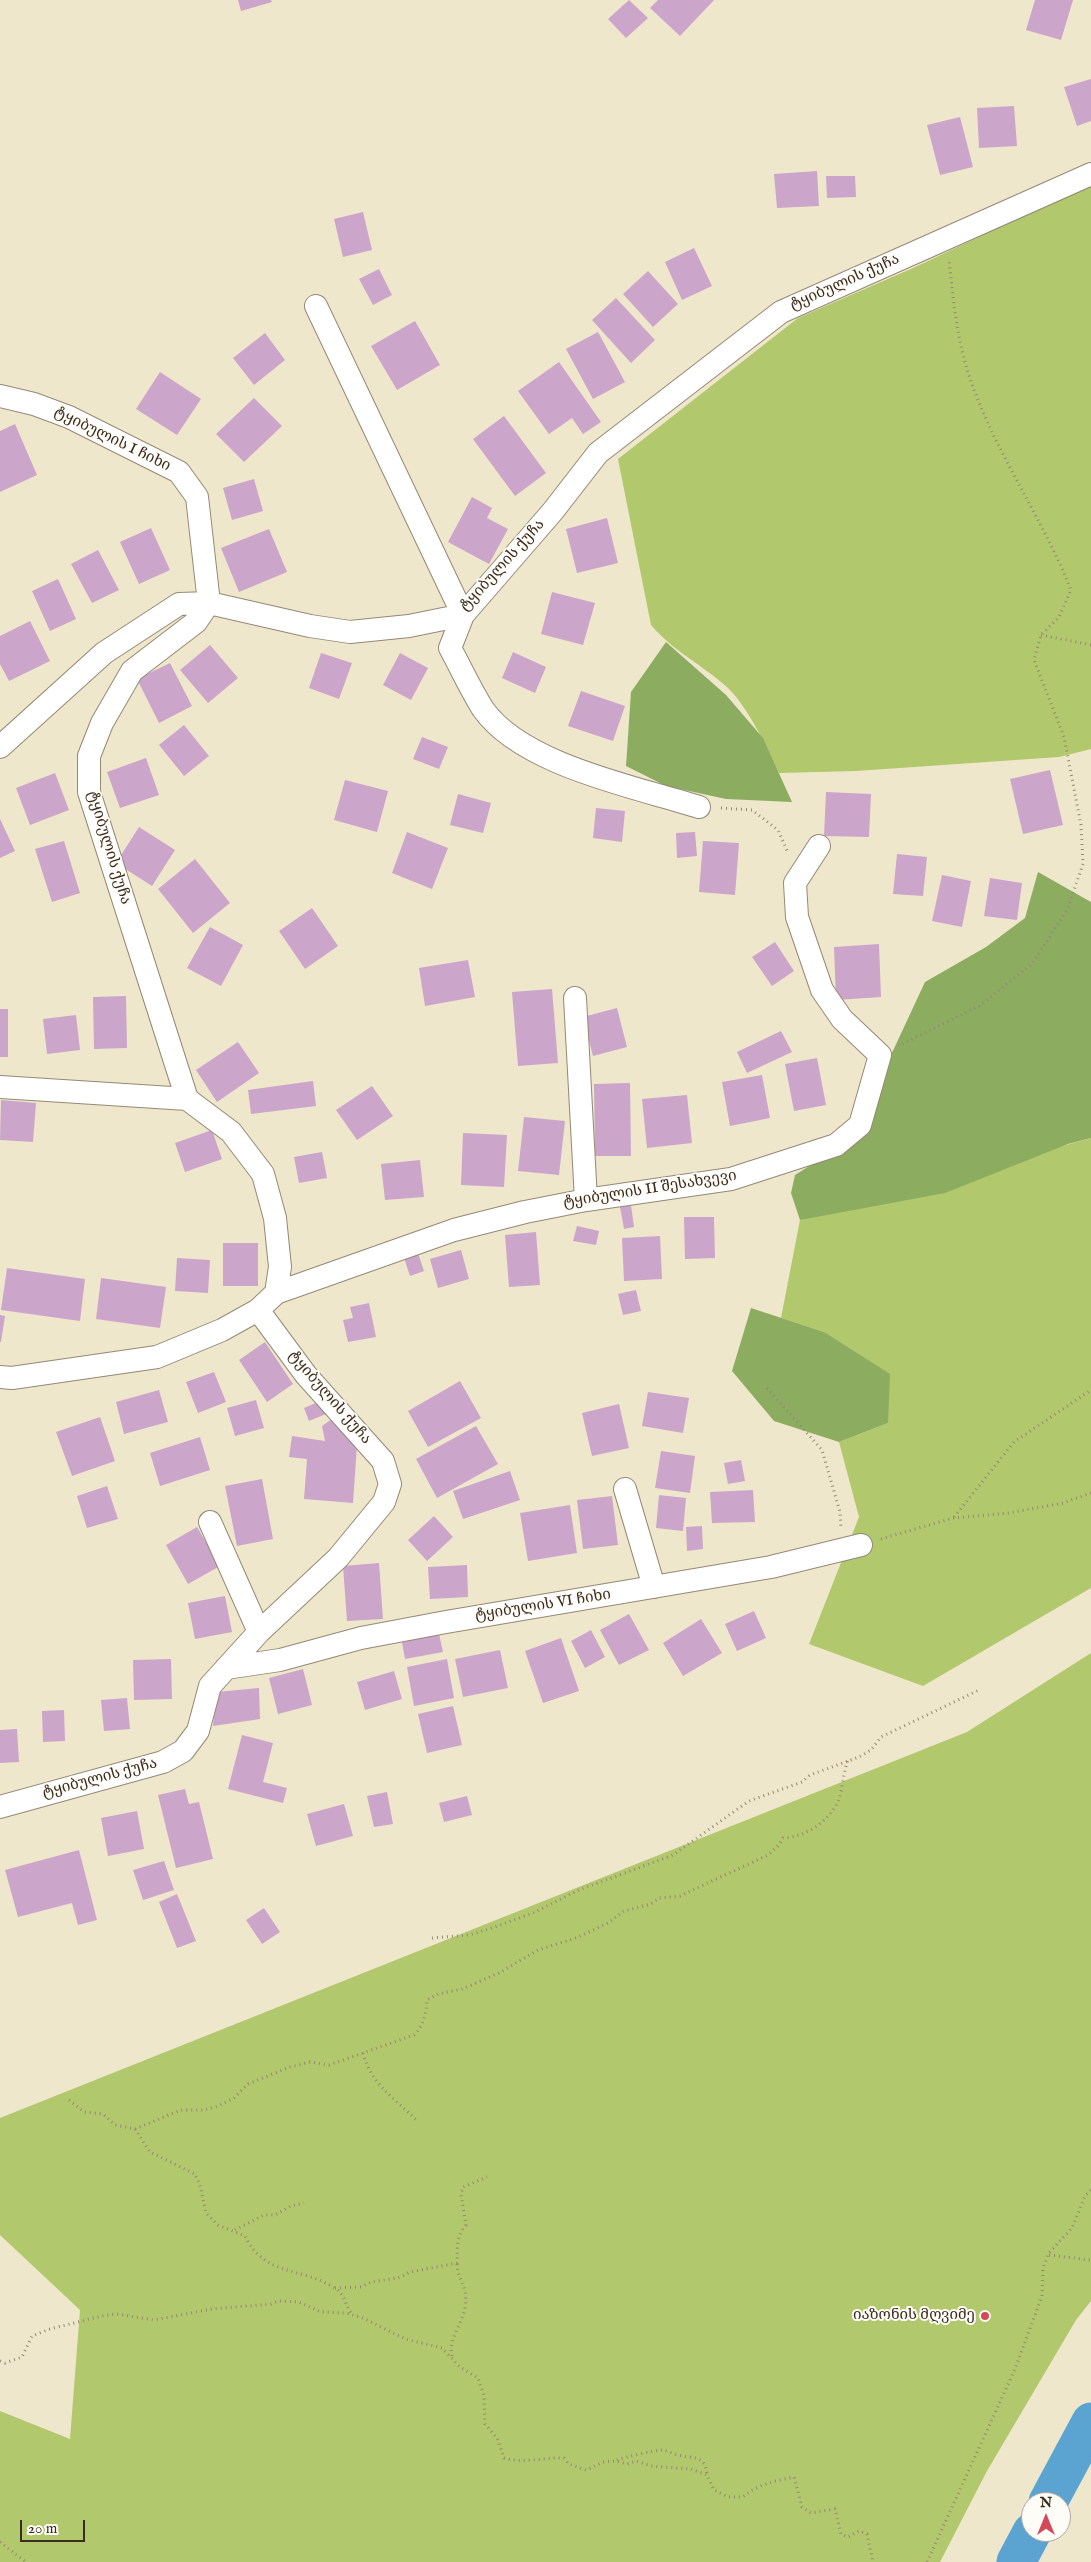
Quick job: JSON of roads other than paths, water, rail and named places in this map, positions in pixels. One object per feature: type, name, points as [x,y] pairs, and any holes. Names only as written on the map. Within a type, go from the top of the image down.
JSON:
[{"type":"street","name":"ტყიბულის ქუჩა","points":[[186,1099],[89,792],[89,756],[102,723],[132,671],[196,622],[209,604],[310,626],[350,632],[409,626],[463,615],[553,511],[608,443],[781,312],[1091,174]]},
{"type":"street","points":[[316,306],[463,615],[450,648],[484,710],[518,742],[554,762],[699,807]]},
{"type":"street","name":"ტყიბულის I ჩიხი","points":[[0,396],[34,404],[70,417],[179,472],[197,497],[209,604]]},
{"type":"street","points":[[0,747],[104,653],[178,604],[209,604]]},
{"type":"street","name":"ტყიბულის II შესახვევი","points":[[276,1293],[454,1230],[525,1212],[586,1200],[731,1179],[836,1145],[860,1125],[880,1055],[842,1019],[822,990],[796,917],[796,882],[819,846]]},
{"type":"street","points":[[575,998],[586,1200]]},
{"type":"street","points":[[0,1087],[186,1099],[231,1132],[263,1174],[275,1218],[280,1267],[276,1293],[258,1310],[222,1330],[157,1357],[12,1378],[0,1377]]},
{"type":"street","name":"ტყიბულის ქუჩა","points":[[0,1807],[163,1762],[183,1751],[198,1731],[210,1686],[259,1632],[338,1558],[384,1502],[390,1484],[383,1461],[306,1375],[258,1310]]},
{"type":"street","points":[[625,1489],[654,1588]]},
{"type":"street","points":[[210,1522],[259,1632]]},
{"type":"street","name":"ტყიბულის VI ჩიხი","points":[[226,1668],[280,1660],[361,1638],[427,1625],[771,1567],[851,1548]]},
{"type":"waterway","points":[[1053,2492],[1091,2422]]},
{"type":"waterway","points":[[1016,2562],[1027,2542]]},
{"type":"place","name":"იაზონის მღვიმე","points":[[985,2316]]}]
